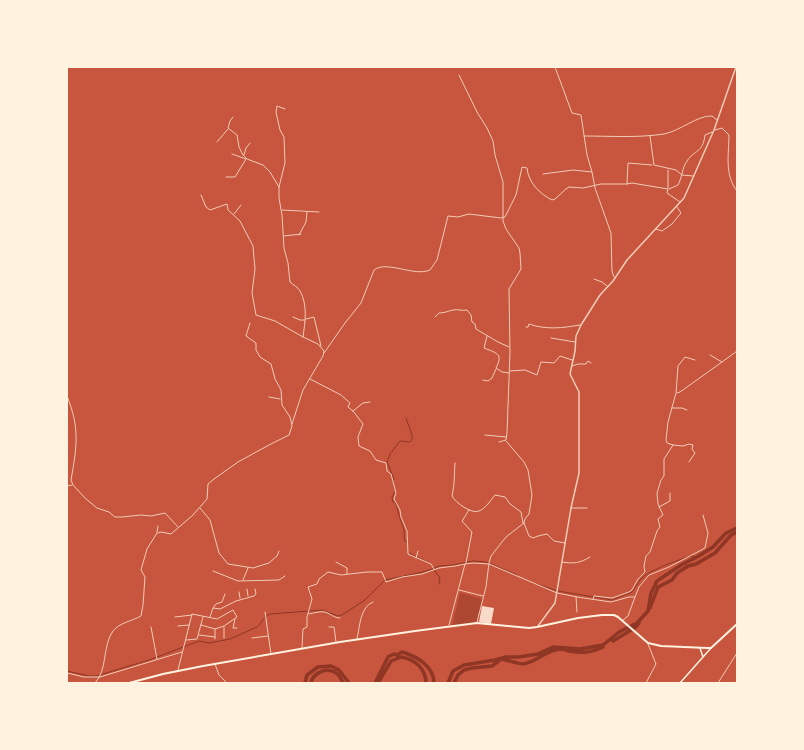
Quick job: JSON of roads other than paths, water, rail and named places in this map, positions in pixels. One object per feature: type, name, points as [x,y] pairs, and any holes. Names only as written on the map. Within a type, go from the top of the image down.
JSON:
[{"type":"main road","points":[[129,683],[178,671],[357,639],[477,623],[529,628],[578,618],[610,615],[614,615],[623,620],[648,643],[661,646],[711,648]]},
{"type":"main road","points":[[681,682],[711,648],[737,624]]},
{"type":"main road","points":[[700,648],[703,657]]},
{"type":"street","points":[[555,67],[572,113],[581,115],[587,156],[596,192],[611,234],[612,271],[615,278]]},
{"type":"street","points":[[537,627],[554,605],[571,508],[580,467],[579,392],[572,378],[571,366],[576,336],[600,294],[615,278],[627,260],[681,202],[714,130],[736,67]]},
{"type":"street","points":[[459,75],[493,141],[495,155],[503,182],[503,218],[506,229],[519,248],[520,257],[521,269],[509,289],[510,347],[507,438],[505,441],[499,442]]},
{"type":"street","points":[[285,109],[277,106],[276,112],[280,130],[284,137],[285,162],[279,187],[279,203],[284,236],[284,248],[288,263],[290,282],[300,290],[305,309],[303,337]]},
{"type":"street","points":[[584,136],[665,134],[687,125],[698,118],[712,116],[717,121]]},
{"type":"street","points":[[217,142],[228,128],[233,117]]},
{"type":"street","points":[[228,128],[237,135],[239,147],[246,159]]},
{"type":"street","points":[[503,218],[507,214],[516,195],[522,167],[527,168],[527,174],[532,183],[551,200],[555,199],[569,187],[583,188],[595,185],[632,183],[668,189],[678,185],[687,160],[699,150],[703,144],[705,135],[722,128],[729,135],[728,166],[734,187],[737,191]]},
{"type":"street","points":[[650,134],[654,165]]},
{"type":"street","points":[[244,156],[246,148],[250,144]]},
{"type":"street","points":[[232,154],[264,165],[279,187]]},
{"type":"street","points":[[226,177],[235,177],[246,159]]},
{"type":"street","points":[[627,184],[628,163],[665,167],[676,170],[682,175],[693,176]]},
{"type":"street","points":[[668,169],[667,193],[681,202]]},
{"type":"street","points":[[543,174],[573,170],[592,172]]},
{"type":"street","points":[[201,195],[208,209],[212,210],[226,204],[228,210],[240,221],[253,246],[255,269],[252,293],[256,315],[274,321],[321,347]]},
{"type":"street","points":[[234,215],[241,205]]},
{"type":"street","points":[[656,229],[662,232],[672,224],[681,213],[677,206]]},
{"type":"street","points":[[281,210],[287,209],[319,212]]},
{"type":"street","points":[[284,236],[300,235],[306,222],[307,212]]},
{"type":"street","points":[[291,424],[301,396],[324,353],[361,303],[376,268],[383,267],[427,272],[433,268],[437,260],[448,216],[458,217],[469,214],[503,218]]},
{"type":"street","points":[[594,280],[602,282],[608,286]]},
{"type":"street","points":[[435,317],[439,313],[455,310],[467,310],[476,328],[487,336],[510,347]]},
{"type":"street","points":[[293,317],[300,320],[314,317],[321,347],[324,353]]},
{"type":"street","points":[[157,533],[170,534],[193,515],[207,499],[210,482],[238,462],[288,437],[291,424],[289,414],[282,405],[281,390],[275,379],[271,364],[260,357],[256,350],[256,343],[246,336],[250,323]]},
{"type":"street","points":[[526,327],[528,327],[529,324],[554,329],[581,325]]},
{"type":"street","points":[[483,380],[488,381],[492,379],[499,356],[484,348],[487,336]]},
{"type":"street","points":[[551,338],[575,342]]},
{"type":"street","points":[[676,393],[737,351]]},
{"type":"street","points":[[710,355],[722,362]]},
{"type":"street","points":[[496,368],[502,372],[524,370],[537,375],[541,362],[554,363],[560,356],[573,360]]},
{"type":"street","points":[[689,462],[695,453],[692,449],[693,445],[673,445],[667,443],[666,440],[668,422],[676,393],[678,364],[685,357],[695,360]]},
{"type":"street","points":[[571,366],[581,363],[586,364],[588,361],[591,363]]},
{"type":"street","points":[[310,379],[341,395],[350,403],[348,406],[364,425],[359,433],[359,446],[370,450],[376,460],[386,463],[387,472],[392,474],[392,483],[396,493],[394,499],[400,510],[400,516],[407,531],[408,554],[431,564],[434,569]]},
{"type":"street","points":[[67,396],[73,412],[77,434],[71,480],[72,486],[97,508],[109,512],[115,517],[131,517],[141,515],[150,516],[165,513],[178,528]]},
{"type":"street","points":[[269,397],[281,399]]},
{"type":"street","points":[[353,411],[362,404],[370,402]]},
{"type":"street","points":[[671,408],[682,408],[688,410]]},
{"type":"street","points":[[485,435],[507,438]]},
{"type":"street","points":[[477,623],[484,596],[489,563],[493,553],[501,542],[524,523],[525,519],[529,516],[532,495],[527,467],[505,441]]},
{"type":"street","points":[[646,577],[644,566],[646,556],[650,552],[657,531],[660,527],[658,519],[662,516],[657,493],[660,482],[664,476],[664,460],[673,445]]},
{"type":"street","points":[[456,463],[454,474],[455,487],[452,496],[457,502],[469,510],[477,512],[480,511],[497,494],[505,497],[510,504],[520,511],[531,538],[547,534],[554,541],[565,543]]},
{"type":"street","points":[[67,486],[72,486]]},
{"type":"street","points":[[659,507],[670,501],[670,493]]},
{"type":"street","points":[[200,508],[210,520],[215,535],[218,552],[222,558],[231,565],[253,568],[268,564],[277,556],[279,551]]},
{"type":"street","points":[[571,508],[587,508]]},
{"type":"street","points":[[449,626],[466,563],[472,532],[462,521],[469,510]]},
{"type":"street","points":[[623,620],[628,616],[639,587],[646,577],[705,548],[708,533],[703,515]]},
{"type":"street","points":[[94,683],[100,677],[107,649],[114,631],[119,626],[141,616],[145,577],[142,570],[147,549],[157,533],[158,526]]},
{"type":"street","points":[[416,558],[418,551]]},
{"type":"street","points":[[562,562],[572,564],[581,562],[590,557]]},
{"type":"street","points":[[336,562],[347,568],[347,575]]},
{"type":"street","points":[[302,648],[303,629],[307,627],[308,613],[312,599],[308,586],[317,584],[319,579],[328,572],[337,575],[347,575],[367,572],[382,572],[385,582],[402,577],[422,574],[434,569],[466,563],[489,563],[557,592],[576,597],[612,602],[628,597],[635,597]]},
{"type":"street","points":[[243,581],[249,568]]},
{"type":"street","points":[[213,571],[235,581],[279,580],[285,576]]},
{"type":"street","points":[[593,599],[594,596],[612,598],[632,590],[645,573]]},
{"type":"street","points":[[213,608],[220,609],[241,599],[255,595],[255,589]]},
{"type":"street","points":[[247,590],[248,597]]},
{"type":"street","points":[[459,590],[484,596]]},
{"type":"street","points":[[239,592],[241,599]]},
{"type":"street","points":[[210,618],[213,608],[216,604],[222,602],[225,594]]},
{"type":"street","points":[[576,597],[577,612]]},
{"type":"street","points":[[357,639],[364,608],[367,604],[373,602]]},
{"type":"street","points":[[175,617],[193,614],[218,619],[233,610],[237,617],[233,628],[238,628]]},
{"type":"street","points":[[265,612],[271,654]]},
{"type":"street","points":[[308,613],[322,612],[328,613],[335,618],[340,618]]},
{"type":"street","points":[[178,671],[192,615]]},
{"type":"street","points":[[185,640],[196,640],[203,616]]},
{"type":"street","points":[[201,625],[215,629],[224,626],[235,619]]},
{"type":"street","points":[[178,626],[190,625]]},
{"type":"street","points":[[224,626],[224,638]]},
{"type":"street","points":[[151,627],[157,658]]},
{"type":"street","points":[[329,627],[334,627],[336,642]]},
{"type":"street","points":[[198,635],[215,638],[215,629]]},
{"type":"street","points":[[252,638],[268,636]]},
{"type":"street","points":[[646,683],[656,666],[648,643]]},
{"type":"street","points":[[67,673],[100,677],[182,651]]},
{"type":"street","points":[[718,683],[737,653]]},
{"type":"street","points":[[215,664],[219,675],[227,683]]},
{"type":"waterway","points":[[393,481],[394,479],[387,462],[390,454],[400,441],[410,442],[412,440],[412,435],[406,418]]},
{"type":"waterway","points":[[395,492],[392,497],[393,502],[396,504],[404,528],[404,540],[408,542]]},
{"type":"waterway","points":[[448,683],[453,671],[464,665],[506,657],[538,654],[553,647],[580,649],[603,645],[619,632],[637,623],[648,611],[651,593],[657,581],[681,565],[713,547],[726,533],[737,528]]},
{"type":"waterway","points":[[650,608],[658,587],[672,580],[677,573],[688,566],[696,564],[715,553],[731,535],[737,532]]},
{"type":"waterway","points":[[409,553],[431,564]]},
{"type":"waterway","points":[[690,556],[697,557]]},
{"type":"waterway","points":[[536,584],[558,591],[612,600],[632,592],[640,580],[647,574],[687,557]]},
{"type":"waterway","points":[[67,671],[96,676],[149,660],[199,641],[209,643],[230,639],[257,627],[270,614],[322,610],[338,616],[342,615],[365,600],[385,580],[423,572],[440,566],[473,561],[486,562],[517,575]]},
{"type":"waterway","points":[[434,570],[440,578],[439,584]]},
{"type":"waterway","points":[[613,641],[636,627],[639,623]]},
{"type":"waterway","points":[[454,683],[458,675],[464,670],[492,666],[501,659],[523,664],[533,661],[555,650],[561,649],[574,652],[586,652],[603,647]]},
{"type":"waterway","points":[[375,683],[388,657],[402,652],[413,656],[428,667],[434,683]]},
{"type":"waterway","points":[[378,683],[391,661],[401,657],[415,662],[422,669],[426,678],[426,683]]},
{"type":"waterway","points":[[305,683],[307,675],[318,667],[331,666],[339,670],[349,683]]},
{"type":"waterway","points":[[311,683],[313,677],[325,670],[329,670],[337,674],[343,683]]}]
